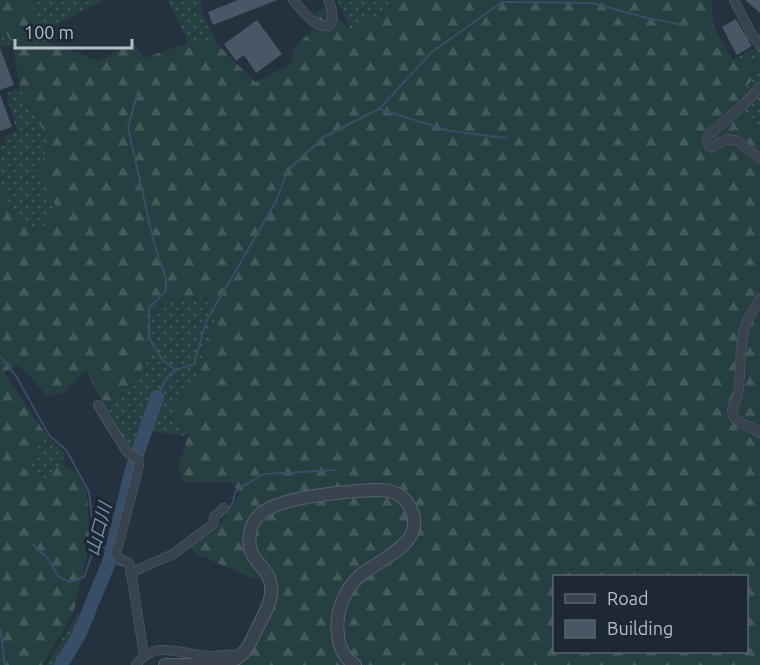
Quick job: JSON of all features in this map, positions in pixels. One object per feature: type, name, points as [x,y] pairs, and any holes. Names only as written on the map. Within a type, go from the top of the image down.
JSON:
[{"type":"street","points":[[293,0],[312,21],[323,27],[329,26],[332,21],[332,7],[328,0]]},
{"type":"street","points":[[734,0],[752,35],[760,45]]},
{"type":"street","points":[[760,87],[710,134],[707,143],[713,147],[727,139],[738,141],[760,159]]},
{"type":"street","points":[[760,299],[744,331],[738,397],[732,407],[732,414],[736,420],[760,433]]},
{"type":"street","points":[[98,405],[127,452],[140,465],[116,554],[118,558],[129,563],[144,655]]},
{"type":"street","points":[[165,665],[220,665],[242,656],[249,647],[272,597],[272,585],[250,547],[250,533],[254,521],[262,512],[298,499],[380,490],[395,492],[408,504],[414,524],[413,533],[398,550],[361,575],[348,589],[338,612],[339,643],[343,654],[355,665]]},
{"type":"street","points":[[130,573],[173,554],[213,524],[214,517],[224,508]]},
{"type":"street","points":[[136,665],[144,655],[157,651],[171,650],[208,656],[231,653],[242,656]]},
{"type":"green space","points":[[0,0],[33,0],[34,36],[98,61],[133,43],[144,58],[188,43],[218,45],[255,82],[292,63],[293,49],[315,27],[315,13],[327,6],[351,31],[402,0],[711,0],[714,27],[732,60],[760,62],[760,66],[739,100],[753,127],[760,125],[760,665],[235,665],[248,657],[277,599],[275,576],[255,579],[195,554],[190,546],[219,525],[239,494],[232,482],[183,482],[178,466],[189,434],[174,418],[177,394],[192,389],[218,311],[198,295],[146,315],[148,359],[122,397],[105,407],[86,370],[64,393],[47,396],[19,365],[4,372],[47,436],[22,467],[44,480],[62,463],[77,472],[87,494],[90,543],[73,614],[43,665],[0,665],[0,187],[23,225],[42,230],[58,210],[39,172],[49,141],[20,87],[12,44],[0,22]]},
{"type":"green space","points":[[33,0],[104,0],[33,36]]},
{"type":"green space","points":[[168,0],[203,0],[200,8],[218,45],[188,43]]},
{"type":"green space","points":[[337,0],[402,0],[351,31]]},
{"type":"green space","points":[[0,22],[12,44],[0,48]]},
{"type":"green space","points":[[760,31],[760,62],[732,60],[757,47]]},
{"type":"green space","points":[[760,66],[760,125],[753,127],[739,100]]},
{"type":"green space","points":[[20,87],[49,141],[39,172],[58,210],[42,230],[23,225],[0,187],[0,147],[5,145],[4,137],[17,131],[6,94]]},
{"type":"green space","points":[[198,295],[218,311],[192,389],[189,434],[182,436],[149,431],[142,455],[128,448],[105,407],[122,397],[148,359],[146,315]]},
{"type":"green space","points":[[47,436],[65,453],[62,463],[44,481],[22,467]]},
{"type":"green space","points":[[77,614],[83,614],[76,631],[55,665],[47,665]]},
{"type":"building","points":[[238,0],[277,0],[213,25],[208,12]]},
{"type":"building","points":[[745,0],[760,0],[760,13]]},
{"type":"building","points":[[736,19],[752,46],[737,55],[722,27]]},
{"type":"building","points":[[257,20],[282,54],[256,73],[244,55],[236,61],[224,44]]},
{"type":"building","points":[[0,48],[14,85],[0,90]]},
{"type":"building","points":[[0,94],[12,127],[0,131]]},
{"type":"waterway","points":[[157,397],[170,374],[194,364],[206,322],[276,201],[288,170],[324,137],[379,109],[432,52],[502,2],[592,3],[683,25]]},
{"type":"waterway","points":[[138,91],[128,128],[154,243],[166,279],[166,291],[149,308],[149,338],[163,361],[175,369]]},
{"type":"waterway","points":[[379,109],[450,131],[506,138]]},
{"type":"waterway","points":[[0,356],[16,376],[49,435],[67,451],[89,492],[95,546],[113,549]]},
{"type":"waterway","name":"山口川","points":[[61,665],[79,635],[109,562],[132,469],[157,397]]},
{"type":"waterway","points":[[227,509],[232,505],[236,490],[264,474],[336,470]]},
{"type":"waterway","points":[[33,544],[48,559],[58,576],[70,582],[84,577],[95,546]]},
{"type":"waterway","points":[[109,562],[124,566]]},
{"type":"waterway","points":[[0,628],[5,665]]}]
